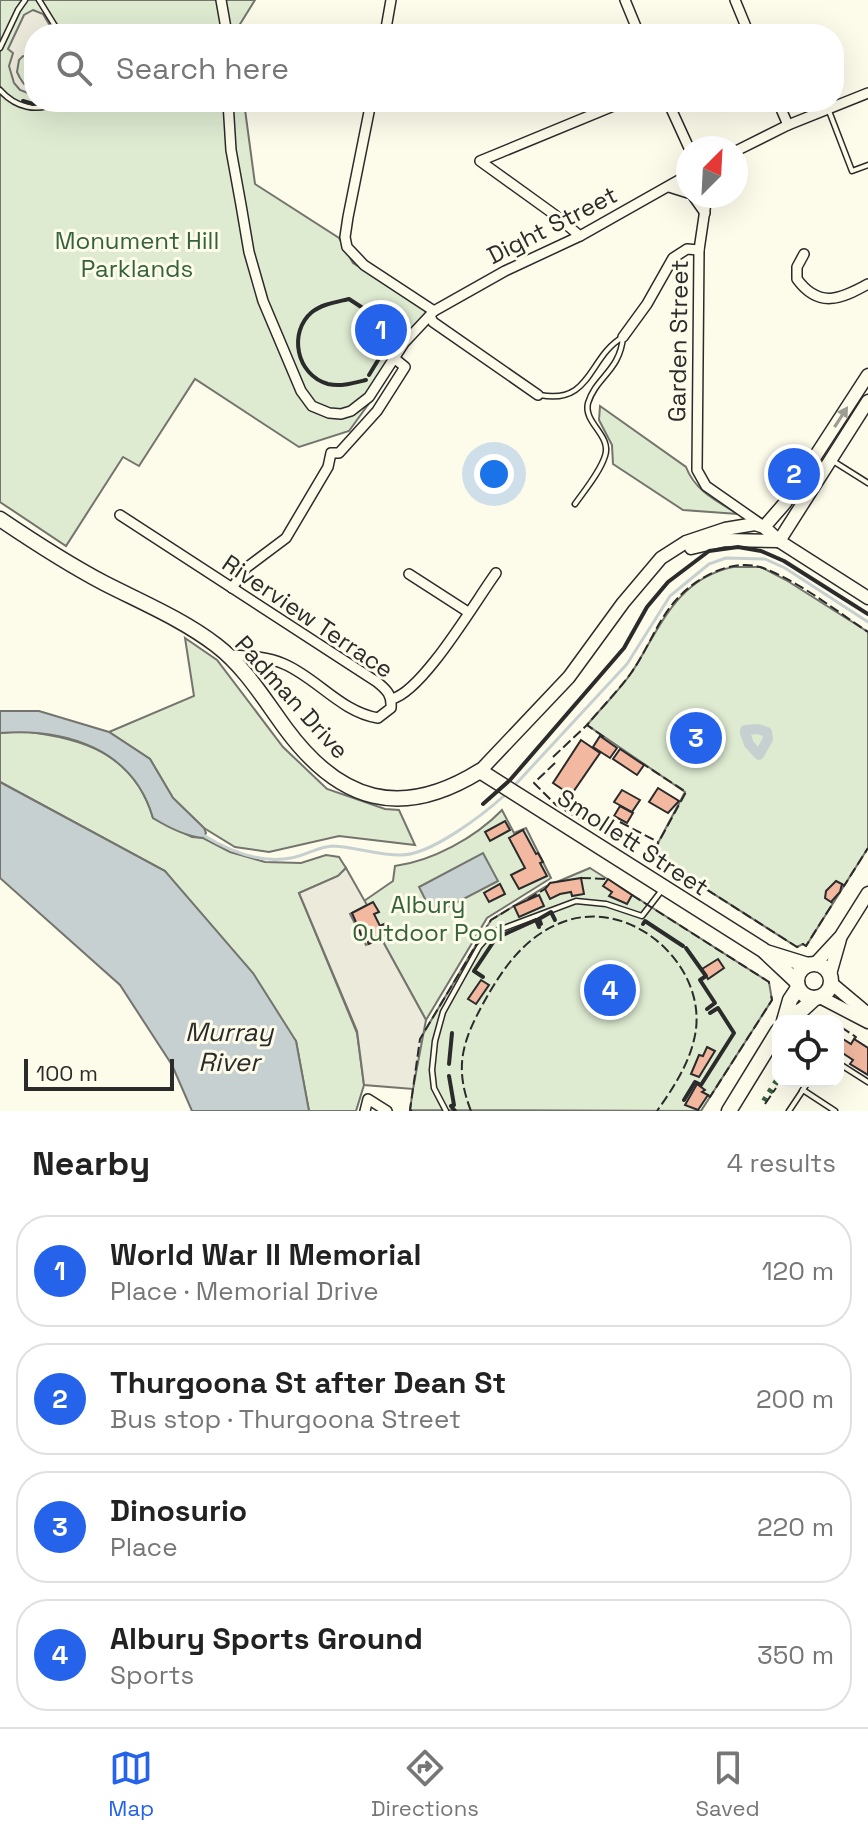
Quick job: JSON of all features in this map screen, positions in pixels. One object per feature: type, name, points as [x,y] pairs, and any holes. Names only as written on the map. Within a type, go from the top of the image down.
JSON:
[{"type":"main road","points":[[764,527],[785,503],[868,375]]},
{"type":"main road","points":[[779,541],[868,401]]},
{"type":"main road","points":[[818,452],[831,460]]},
{"type":"main road","name":"Padman Drive","points":[[0,519],[77,568],[186,626],[227,655],[313,761],[345,785],[379,797],[415,798],[448,789],[480,771]]},
{"type":"main road","points":[[480,771],[569,677],[665,555],[694,538],[736,526],[755,524],[764,527],[779,541],[868,598]]},
{"type":"main road","points":[[644,578],[674,556],[706,543],[740,539],[779,541]]},
{"type":"main road","name":"Smollett Street","points":[[480,771],[763,950],[797,985]]},
{"type":"main road","points":[[786,1015],[799,972],[841,936],[868,893]]},
{"type":"main road","points":[[793,1015],[828,991],[841,936]]},
{"type":"main road","name":"Smollett Street","points":[[763,950],[811,964]]},
{"type":"main road","points":[[811,964],[824,967],[830,978],[868,1014]]},
{"type":"main road","points":[[797,985],[808,997],[818,997],[868,1022]]},
{"type":"main road","points":[[729,1111],[772,1041]]},
{"type":"street","points":[[221,0],[225,24]]},
{"type":"street","points":[[387,24],[391,0]]},
{"type":"street","points":[[625,0],[635,24]]},
{"type":"street","points":[[735,0],[745,24]]},
{"type":"street","points":[[844,103],[868,93]]},
{"type":"street","name":"Dight Street","points":[[229,112],[231,150],[249,252],[263,301],[301,391],[312,406],[341,414],[351,411],[369,397],[411,335],[432,313],[505,271],[580,236],[676,182]]},
{"type":"street","points":[[369,112],[348,217],[347,247],[364,265],[432,313],[433,322],[538,395]]},
{"type":"street","points":[[580,236],[480,161],[599,112]]},
{"type":"street","points":[[673,112],[684,136]]},
{"type":"street","points":[[782,112],[788,125]]},
{"type":"street","points":[[748,145],[821,112]]},
{"type":"street","points":[[668,187],[676,190]]},
{"type":"street","points":[[701,208],[705,213]]},
{"type":"street","name":"Garden Street","points":[[704,208],[705,213]]},
{"type":"street","name":"Garden Street","points":[[706,208],[699,250],[697,470],[706,486],[764,527]]},
{"type":"street","points":[[623,337],[647,304],[673,258],[687,249],[699,250]]},
{"type":"street","points":[[804,254],[797,267],[797,279],[818,296],[833,300],[868,284]]},
{"type":"street","points":[[232,588],[246,568],[286,538],[328,467],[331,453],[339,453],[377,411],[405,367],[394,358]]},
{"type":"street","name":"Riverview Terrace","points":[[120,515],[377,682],[392,699],[391,708],[378,718],[371,717],[331,697],[286,664],[266,658],[227,655]]},
{"type":"street","points":[[392,699],[410,691],[443,652],[496,573]]},
{"type":"street","points":[[409,574],[468,612]]},
{"type":"street","points":[[364,1111],[368,1099],[387,1111]]},
{"type":"lane","points":[[0,48],[25,0]]},
{"type":"lane","points":[[39,0],[54,24]]},
{"type":"lane","points":[[0,90],[24,105]]},
{"type":"lane","points":[[830,112],[852,171],[868,165]]},
{"type":"lane","points":[[538,395],[561,397],[575,392],[613,343],[623,337]]},
{"type":"lane","points":[[575,504],[606,455],[605,442],[587,408],[593,393],[622,354],[623,337]]},
{"type":"lane","points":[[831,460],[868,483]]},
{"type":"lane","points":[[446,1111],[434,1088],[435,1041],[443,1012],[479,947],[491,933],[502,926],[520,923],[551,908],[576,901],[606,904],[642,916],[663,887]]},
{"type":"lane","points":[[844,1067],[868,1082]]},
{"type":"lane","points":[[789,1111],[805,1087]]},
{"type":"lane","points":[[802,1091],[835,1111]]},
{"type":"green space","name":"Monument Hill Parklands","points":[[0,0],[255,0],[240,24],[24,24],[24,112],[245,112],[255,184],[339,238],[353,263],[433,312],[381,380],[349,431],[299,447],[195,379],[139,466],[123,457],[66,546],[0,502]]},
{"type":"green space","points":[[600,406],[686,467],[701,489],[738,514],[683,510],[613,464],[612,445],[599,420]]},
{"type":"green space","points":[[733,567],[761,567],[868,632],[868,848],[806,946],[797,947],[665,863],[650,858],[685,792],[587,725],[627,679],[661,623],[683,594],[713,573]]},
{"type":"green space","points":[[185,638],[217,660],[283,747],[327,789],[385,809],[399,810],[415,845],[339,836],[269,852],[235,847],[204,828],[173,798],[150,759],[109,732],[194,696]]},
{"type":"green space","points":[[22,731],[66,738],[103,753],[133,778],[153,818],[192,837],[203,838],[230,852],[265,862],[301,863],[326,855],[339,857],[346,868],[338,876],[299,893],[357,1033],[364,1085],[356,1111],[309,1111],[296,1041],[165,871],[0,782],[0,733]]},
{"type":"green space","name":"Albury Outdoor Pool","points":[[502,810],[514,833],[526,828],[551,878],[487,918],[426,1020],[381,938],[366,946],[350,914],[366,906],[364,901],[393,881],[395,866],[424,859],[452,847]]},
{"type":"green space","points":[[590,868],[769,982],[772,1000],[701,1111],[410,1110],[420,1039],[491,920],[545,887]]},
{"type":"shaded area","points":[[33,10],[43,14],[49,24],[24,24],[24,56],[19,60],[17,72],[24,84],[24,92],[14,83],[9,66],[13,53],[8,49],[24,15]]},
{"type":"shaded area","points":[[346,868],[367,905],[350,914],[366,945],[381,938],[426,1020],[413,1089],[364,1085],[357,1031],[299,893],[338,876]]},
{"type":"water","points":[[0,711],[39,711],[109,732],[150,759],[173,798],[204,828],[206,833],[203,838],[177,831],[153,818],[143,794],[130,775],[113,759],[94,748],[49,734],[0,733]]},
{"type":"water","name":"Murray River","points":[[0,782],[165,871],[253,973],[296,1041],[309,1111],[192,1111],[172,1065],[120,985],[0,878]]},
{"type":"water","points":[[483,853],[498,881],[433,915],[419,887]]},
{"type":"building","points":[[600,736],[617,748],[610,758],[593,747]]},
{"type":"building","points":[[581,740],[600,753],[571,795],[553,783]]},
{"type":"building","points":[[620,749],[644,765],[637,775],[613,759]]},
{"type":"building","points":[[658,788],[679,801],[668,813],[649,802]]},
{"type":"building","points":[[622,790],[640,800],[632,812],[614,802]]},
{"type":"building","points":[[620,806],[633,813],[627,823],[614,816]]},
{"type":"building","points":[[505,821],[510,830],[490,841],[485,832]]},
{"type":"building","points":[[523,830],[543,862],[540,863],[547,876],[519,889],[511,875],[525,868],[509,838]]},
{"type":"building","points":[[581,878],[584,894],[572,896],[571,892],[550,899],[545,889],[550,883]]},
{"type":"building","points":[[608,879],[632,895],[627,904],[609,896],[612,892],[603,886]]},
{"type":"building","points":[[836,881],[842,884],[840,892],[831,902],[825,898],[826,891]]},
{"type":"building","points":[[500,884],[505,894],[489,902],[484,893]]},
{"type":"building","points":[[539,895],[544,906],[519,917],[514,906]]},
{"type":"building","points":[[373,902],[379,912],[374,914],[380,926],[384,924],[389,933],[369,944],[365,937],[363,939],[352,913]]},
{"type":"building","points":[[718,959],[724,968],[708,979],[702,969]]},
{"type":"building","points":[[481,980],[489,985],[476,1004],[468,999]]},
{"type":"building","points":[[854,1039],[868,1048],[868,1075],[850,1064],[853,1060],[844,1054],[844,1040],[851,1044]]},
{"type":"building","points":[[707,1047],[715,1051],[699,1077],[691,1074],[699,1055],[703,1056]]},
{"type":"building","points":[[697,1084],[708,1095],[698,1110],[685,1105]]},
{"type":"waterway","points":[[514,786],[627,664],[670,596],[709,564],[726,558],[765,559],[785,568],[868,622]]},
{"type":"waterway","points":[[745,730],[767,732],[768,739],[759,755],[749,744],[745,733]]},
{"type":"waterway","points":[[203,835],[256,858],[291,858],[333,846],[400,855],[426,849],[441,841],[506,794]]},
{"type":"hedge","points":[[764,1101],[773,1087]]},
{"type":"fence","points":[[604,737],[587,725],[631,673],[663,617],[693,584],[727,567],[751,565],[777,574],[868,632]]},
{"type":"fence","points":[[553,757],[587,725]]},
{"type":"fence","points":[[640,762],[686,792],[650,858],[665,863],[797,947],[806,946],[831,902]]},
{"type":"fence","points":[[555,763],[534,783],[556,805],[609,836],[612,832]]},
{"type":"fence","points":[[620,822],[658,842]]},
{"type":"fence","points":[[842,884],[844,886],[868,848]]},
{"type":"fence","points":[[581,878],[608,879]]},
{"type":"fence","points":[[528,899],[545,889]]},
{"type":"fence","points":[[632,895],[769,982],[769,985]]},
{"type":"fence","points":[[412,1111],[420,1039],[491,920],[514,906]]},
{"type":"fence","points":[[471,1111],[463,1081],[463,1055],[470,1030],[491,989],[526,944],[549,928],[588,917],[613,919],[636,927],[657,941],[675,959],[688,980],[695,1004],[694,1040],[681,1073],[657,1111]]},
{"type":"fence","points":[[708,1095],[710,1097],[772,1000],[771,995]]},
{"type":"fence","points":[[844,1029],[856,1037],[854,1039]]},
{"type":"fence","points":[[765,1104],[776,1088]]},
{"type":"wall","points":[[366,380],[338,385],[317,379],[303,363],[298,341],[304,320],[316,309],[330,304],[349,299],[375,316],[376,320]]},
{"type":"wall","points":[[377,324],[387,333],[381,341],[382,345]]},
{"type":"wall","points":[[369,375],[382,349]]},
{"type":"wall","points":[[483,804],[510,780],[624,648],[647,607],[668,582],[709,551],[738,547],[761,551],[784,561],[868,614]]},
{"type":"wall","points":[[541,924],[539,919],[551,912],[555,920]]},
{"type":"wall","points":[[483,977],[474,971],[496,938],[536,920],[539,927]]},
{"type":"wall","points":[[643,924],[645,921],[683,946]]},
{"type":"wall","points":[[686,948],[706,976],[700,980],[715,1003],[707,1009]]},
{"type":"wall","points":[[684,1100],[695,1082],[701,1085],[734,1033],[718,1008],[710,1013]]},
{"type":"wall","points":[[449,1064],[452,1033]]},
{"type":"wall","points":[[449,1076],[454,1105],[451,1106],[455,1111]]},
{"type":"place","name":"World War II Memorial","points":[[381,330]]},
{"type":"place","name":"Thurgoona St after Dean St","points":[[794,474]]},
{"type":"place","name":"Dinosurio","points":[[696,738]]},
{"type":"place","name":"Albury Sports Ground","points":[[610,990]]}]
